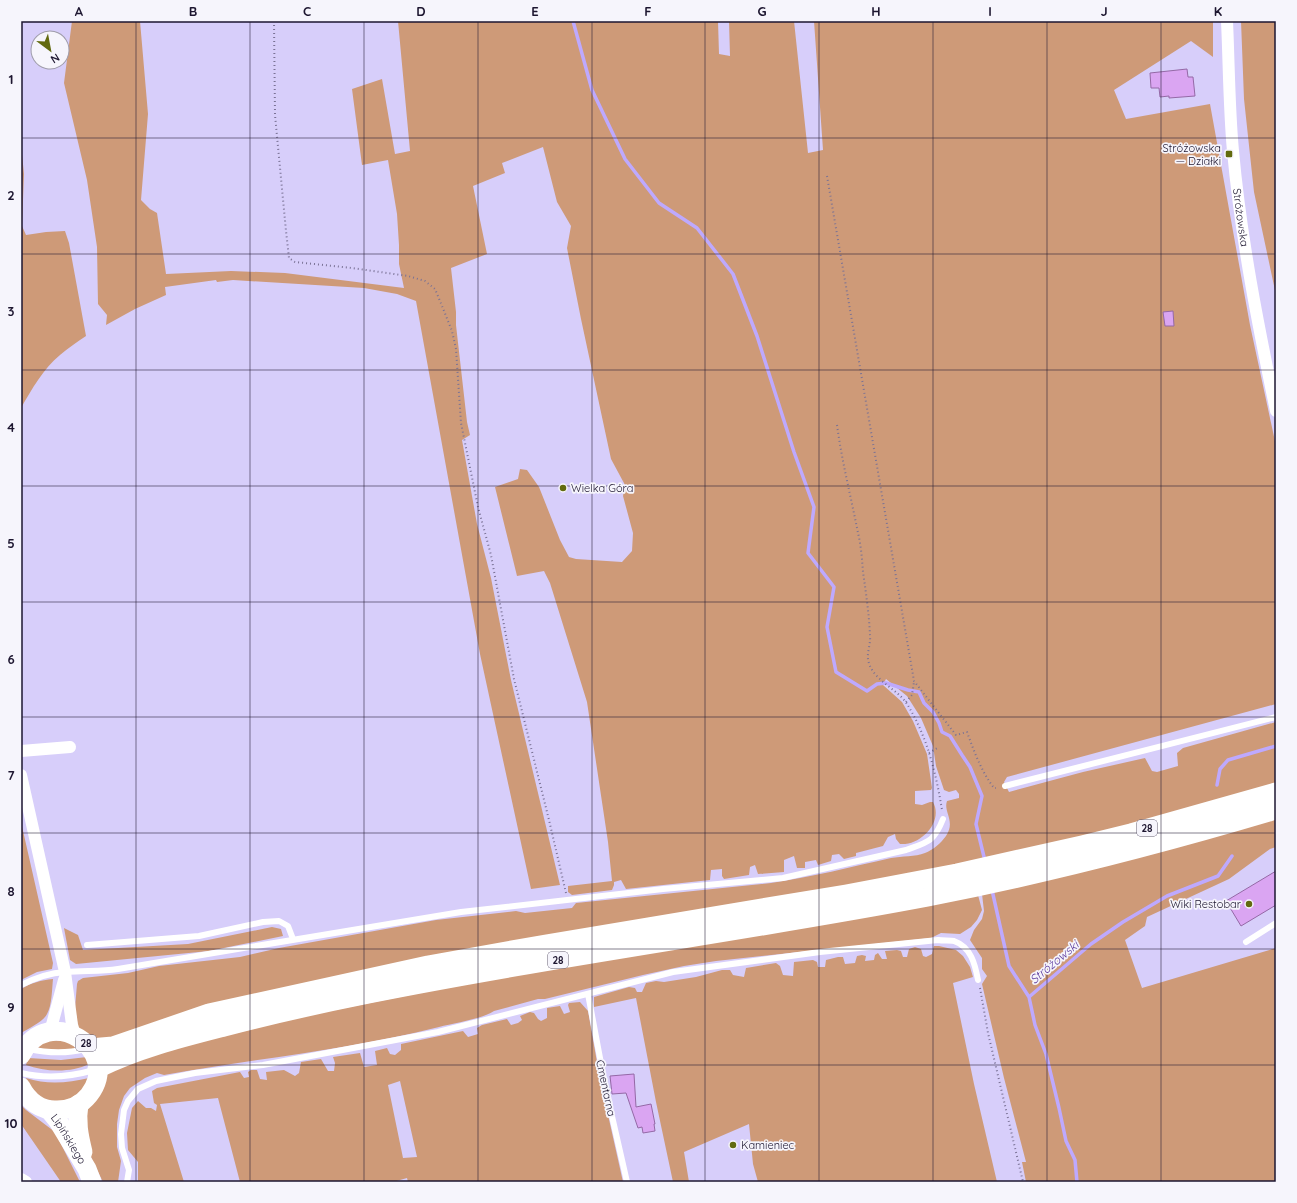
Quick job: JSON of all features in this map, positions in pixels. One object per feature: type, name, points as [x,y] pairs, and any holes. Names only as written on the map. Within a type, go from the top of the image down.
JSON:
[{"type":"main road","name":"28","points":[[1019,868],[1158,825],[1276,792]]},
{"type":"main road","name":"28","points":[[97,1069],[117,1059],[156,1046],[306,1006],[493,971],[861,909],[960,882],[1019,868],[1160,843],[1276,810]]},
{"type":"main road","name":"28","points":[[90,1048],[113,1046],[209,1013],[428,965],[846,894],[960,882]]},
{"type":"main road","name":"28","points":[[22,1050],[37,1036],[50,1032],[63,1031],[82,1039],[90,1048],[95,1058],[97,1069],[96,1079],[93,1089],[87,1097],[79,1104],[65,1110],[49,1110]]},
{"type":"main road","points":[[21,1087],[30,1100],[49,1110]]},
{"type":"main road","name":"Lipińskiego","points":[[79,1104],[77,1126],[90,1176]]},
{"type":"main road","name":"Lipińskiego","points":[[49,1110],[58,1120],[90,1176]]},
{"type":"street","name":"Stróżowska","points":[[1227,21],[1231,124],[1237,184],[1249,272],[1276,411]]},
{"type":"street","points":[[21,751],[70,747]]},
{"type":"street","points":[[21,775],[65,974],[72,1025],[75,1035]]},
{"type":"street","points":[[50,1032],[65,974]]},
{"type":"street","points":[[21,1179],[26,1182]]},
{"type":"lane","points":[[1005,786],[1276,717]]},
{"type":"lane","points":[[21,985],[43,976],[105,971],[461,912],[663,889],[783,878],[906,850],[932,839],[939,830],[944,819]]},
{"type":"lane","points":[[87,945],[199,936],[264,922],[279,921],[288,926],[293,939]]},
{"type":"lane","points":[[1246,942],[1276,923]]},
{"type":"lane","points":[[127,1182],[129,1170],[122,1148],[121,1134],[124,1110],[132,1095],[138,1089],[156,1081],[195,1073],[263,1065],[438,1032],[673,972],[820,952],[938,940],[954,941],[967,949],[975,962],[978,980]]},
{"type":"lane","name":"Cmentarna","points":[[588,994],[606,1090],[627,1182]]},
{"type":"lane","points":[[22,1050],[45,1053],[69,1052],[90,1048]]},
{"type":"lane","points":[[21,1073],[34,1076],[55,1077],[78,1074],[97,1069]]},
{"type":"path","points":[[274,21],[276,115],[289,258],[295,262],[352,268],[425,280],[434,289],[452,331],[456,348],[462,423],[478,506],[491,555],[514,679],[567,900]]},
{"type":"path","points":[[827,176],[914,681],[912,695],[906,702]]},
{"type":"path","points":[[837,425],[858,534],[870,637],[868,659],[872,670],[906,702],[917,722],[927,745],[944,819]]},
{"type":"path","points":[[914,681],[956,735],[966,732],[977,758],[994,788],[1005,786]]},
{"type":"path","points":[[929,753],[939,748]]},
{"type":"path","points":[[978,980],[988,1033],[1023,1182]]},
{"type":"shaded area","points":[[72,21],[140,21],[148,114],[141,200],[150,209],[157,213],[166,274],[231,271],[285,273],[404,288],[399,264],[397,214],[388,160],[362,165],[352,89],[382,79],[395,154],[410,151],[398,21],[718,21],[719,54],[730,56],[729,21],[794,21],[808,153],[823,150],[814,21],[1213,21],[1213,57],[1191,41],[1114,90],[1126,119],[1210,104],[1250,325],[1276,446],[1276,704],[1007,777],[1004,782],[1009,792],[1083,772],[1145,758],[1152,771],[1157,772],[1178,766],[1177,753],[1183,748],[1276,722],[1276,783],[1223,800],[1058,843],[116,1039],[91,1039],[78,1027],[75,1008],[77,984],[78,981],[83,978],[128,973],[159,966],[240,957],[279,948],[436,920],[516,911],[525,913],[572,908],[576,903],[786,881],[891,858],[917,855],[931,850],[946,836],[950,826],[946,805],[947,801],[959,798],[959,794],[956,790],[949,792],[944,790],[936,766],[933,746],[921,718],[907,696],[886,679],[883,685],[902,702],[913,721],[927,754],[932,788],[931,790],[915,791],[915,804],[922,805],[933,802],[936,810],[933,825],[922,837],[908,844],[900,844],[896,839],[895,834],[888,837],[883,846],[856,853],[856,856],[844,859],[839,854],[832,855],[831,861],[818,865],[816,860],[805,862],[805,868],[797,868],[794,856],[784,860],[784,872],[758,874],[755,865],[750,867],[749,875],[724,879],[722,876],[722,869],[711,870],[710,880],[626,889],[621,880],[614,882],[612,890],[572,895],[568,892],[568,886],[612,881],[608,842],[587,702],[550,583],[544,571],[517,576],[495,487],[518,479],[520,469],[527,470],[539,487],[560,540],[569,557],[576,559],[622,562],[632,551],[633,533],[623,496],[625,485],[611,459],[581,319],[567,248],[571,226],[557,202],[543,147],[502,163],[505,173],[473,186],[487,254],[451,268],[467,422],[470,435],[462,440],[477,524],[491,578],[511,680],[560,885],[531,889],[480,654],[416,301],[397,294],[364,288],[233,280],[217,282],[216,280],[165,287],[166,295],[135,309],[106,325],[107,315],[98,304],[97,247],[87,180],[64,83],[66,70],[70,70],[70,36]]},
{"type":"shaded area","points":[[1241,21],[1276,21],[1276,295],[1254,192],[1244,99]]},
{"type":"shaded area","points":[[21,145],[24,174],[22,226],[26,235],[65,231],[69,243],[86,336],[63,352],[48,367],[38,380],[21,408]]},
{"type":"shaded area","points":[[1276,817],[1276,847],[1270,849],[1229,879],[1147,917],[1145,926],[1125,940],[1142,988],[1276,948],[1276,1182],[1026,1182],[1022,1162],[1026,1162],[982,984],[987,976],[982,969],[982,958],[970,940],[974,930],[982,919],[984,911],[982,894]]},
{"type":"shaded area","points":[[21,822],[53,963],[52,969],[37,972],[21,980]]},
{"type":"shaded area","points":[[978,895],[982,910],[977,920],[971,927],[960,934],[941,933],[931,938],[716,961],[684,966],[545,999],[538,999],[494,1011],[475,1019],[376,1041],[164,1075],[157,1073],[145,1078],[130,1088],[124,1096],[119,1110],[117,1124],[117,1147],[121,1161],[118,1182],[103,1182],[86,1144],[85,1108],[102,1080],[113,1066],[259,1025],[475,982]]},
{"type":"shaded area","points":[[272,927],[281,929],[283,936],[209,951],[76,964],[70,960],[64,928],[78,935],[83,950],[188,944]]},
{"type":"shaded area","points":[[934,946],[956,950],[963,956],[970,967],[973,977],[953,983],[974,1084],[997,1182],[758,1182],[753,1164],[749,1124],[684,1152],[689,1182],[673,1182],[636,998],[594,1007],[594,997],[629,987],[635,988],[637,992],[642,992],[646,983],[696,977],[722,970],[730,970],[733,975],[744,977],[746,968],[776,963],[780,966],[783,975],[793,976],[794,962],[813,960],[817,962],[818,967],[825,967],[826,960],[838,957],[843,957],[845,964],[855,963],[857,956],[866,956],[865,961],[874,960],[875,955],[878,953],[882,959],[887,959],[885,951],[897,950],[901,951],[903,957],[907,957],[909,949],[915,947],[921,949],[923,956],[926,957],[932,954]]},
{"type":"shaded area","points":[[53,979],[49,1011],[39,1022],[21,1033],[21,989],[36,982]]},
{"type":"shaded area","points":[[580,1002],[588,1011],[600,1079],[623,1182],[408,1182],[407,1178],[393,1182],[240,1182],[218,1098],[160,1104],[184,1182],[138,1182],[138,1162],[128,1150],[127,1133],[132,1108],[138,1101],[146,1108],[151,1108],[156,1111],[157,1105],[154,1103],[152,1091],[157,1088],[240,1072],[244,1078],[249,1077],[248,1072],[251,1070],[257,1070],[260,1079],[267,1080],[266,1072],[284,1070],[295,1076],[299,1073],[301,1062],[321,1059],[328,1071],[334,1071],[335,1063],[333,1057],[360,1053],[364,1067],[377,1065],[375,1051],[387,1048],[390,1054],[395,1055],[401,1050],[401,1044],[463,1031],[468,1037],[478,1034],[477,1028],[482,1025],[507,1019],[511,1025],[522,1020],[520,1016],[530,1012],[534,1013],[541,1021],[547,1018],[547,1008],[560,1006],[564,1014],[570,1012],[568,1005],[569,1003]],"holes":[[[400,1081],[417,1157],[403,1158],[388,1085]]]},
{"type":"shaded area","points":[[48,1040],[70,1041],[76,1049],[49,1050],[36,1046]]},
{"type":"shaded area","points":[[87,1057],[89,1064],[74,1069],[50,1070],[26,1065],[28,1058],[61,1060]]},
{"type":"shaded area","points":[[26,1078],[42,1082],[58,1082],[89,1078],[86,1086],[75,1097],[59,1103],[41,1098],[28,1084]]},
{"type":"shaded area","points":[[21,1105],[55,1132],[80,1182],[61,1182],[21,1124]]},
{"type":"building","points":[[1187,69],[1188,77],[1193,77],[1195,96],[1169,98],[1169,96],[1160,97],[1159,88],[1151,88],[1150,73]]},
{"type":"building","points":[[1173,311],[1174,326],[1165,326],[1163,312]]},
{"type":"building","points":[[1276,871],[1276,905],[1241,926],[1226,901]]},
{"type":"building","points":[[634,1074],[636,1107],[651,1104],[655,1131],[643,1133],[642,1127],[638,1128],[626,1093],[612,1094],[610,1076]]},
{"type":"waterway","points":[[573,21],[592,90],[625,159],[659,203],[697,228],[733,274],[757,336],[794,452],[814,507],[808,553],[834,587],[827,627],[836,672],[867,691],[877,684],[886,683],[919,692],[924,703],[933,712],[942,732],[950,736],[970,767],[982,796],[976,824],[985,861]]},
{"type":"waterway","name":"Stróżowski","points":[[1217,785],[1220,769],[1228,760],[1276,746]]},
{"type":"waterway","name":"Stróżowski","points":[[1077,1182],[1075,1160],[1066,1141],[1046,1054],[1035,1025],[1029,997],[1091,944],[1123,922],[1167,896],[1218,876],[1232,856]]},
{"type":"waterway","points":[[992,890],[1009,966],[1029,997]]},
{"type":"place","name":"Stróżowska — Działki","points":[[1229,154]]},
{"type":"place","name":"Wielka Góra","points":[[563,488]]},
{"type":"place","name":"Wiki Restobar","points":[[1249,904]]},
{"type":"place","name":"Kamieniec","points":[[733,1145]]}]
